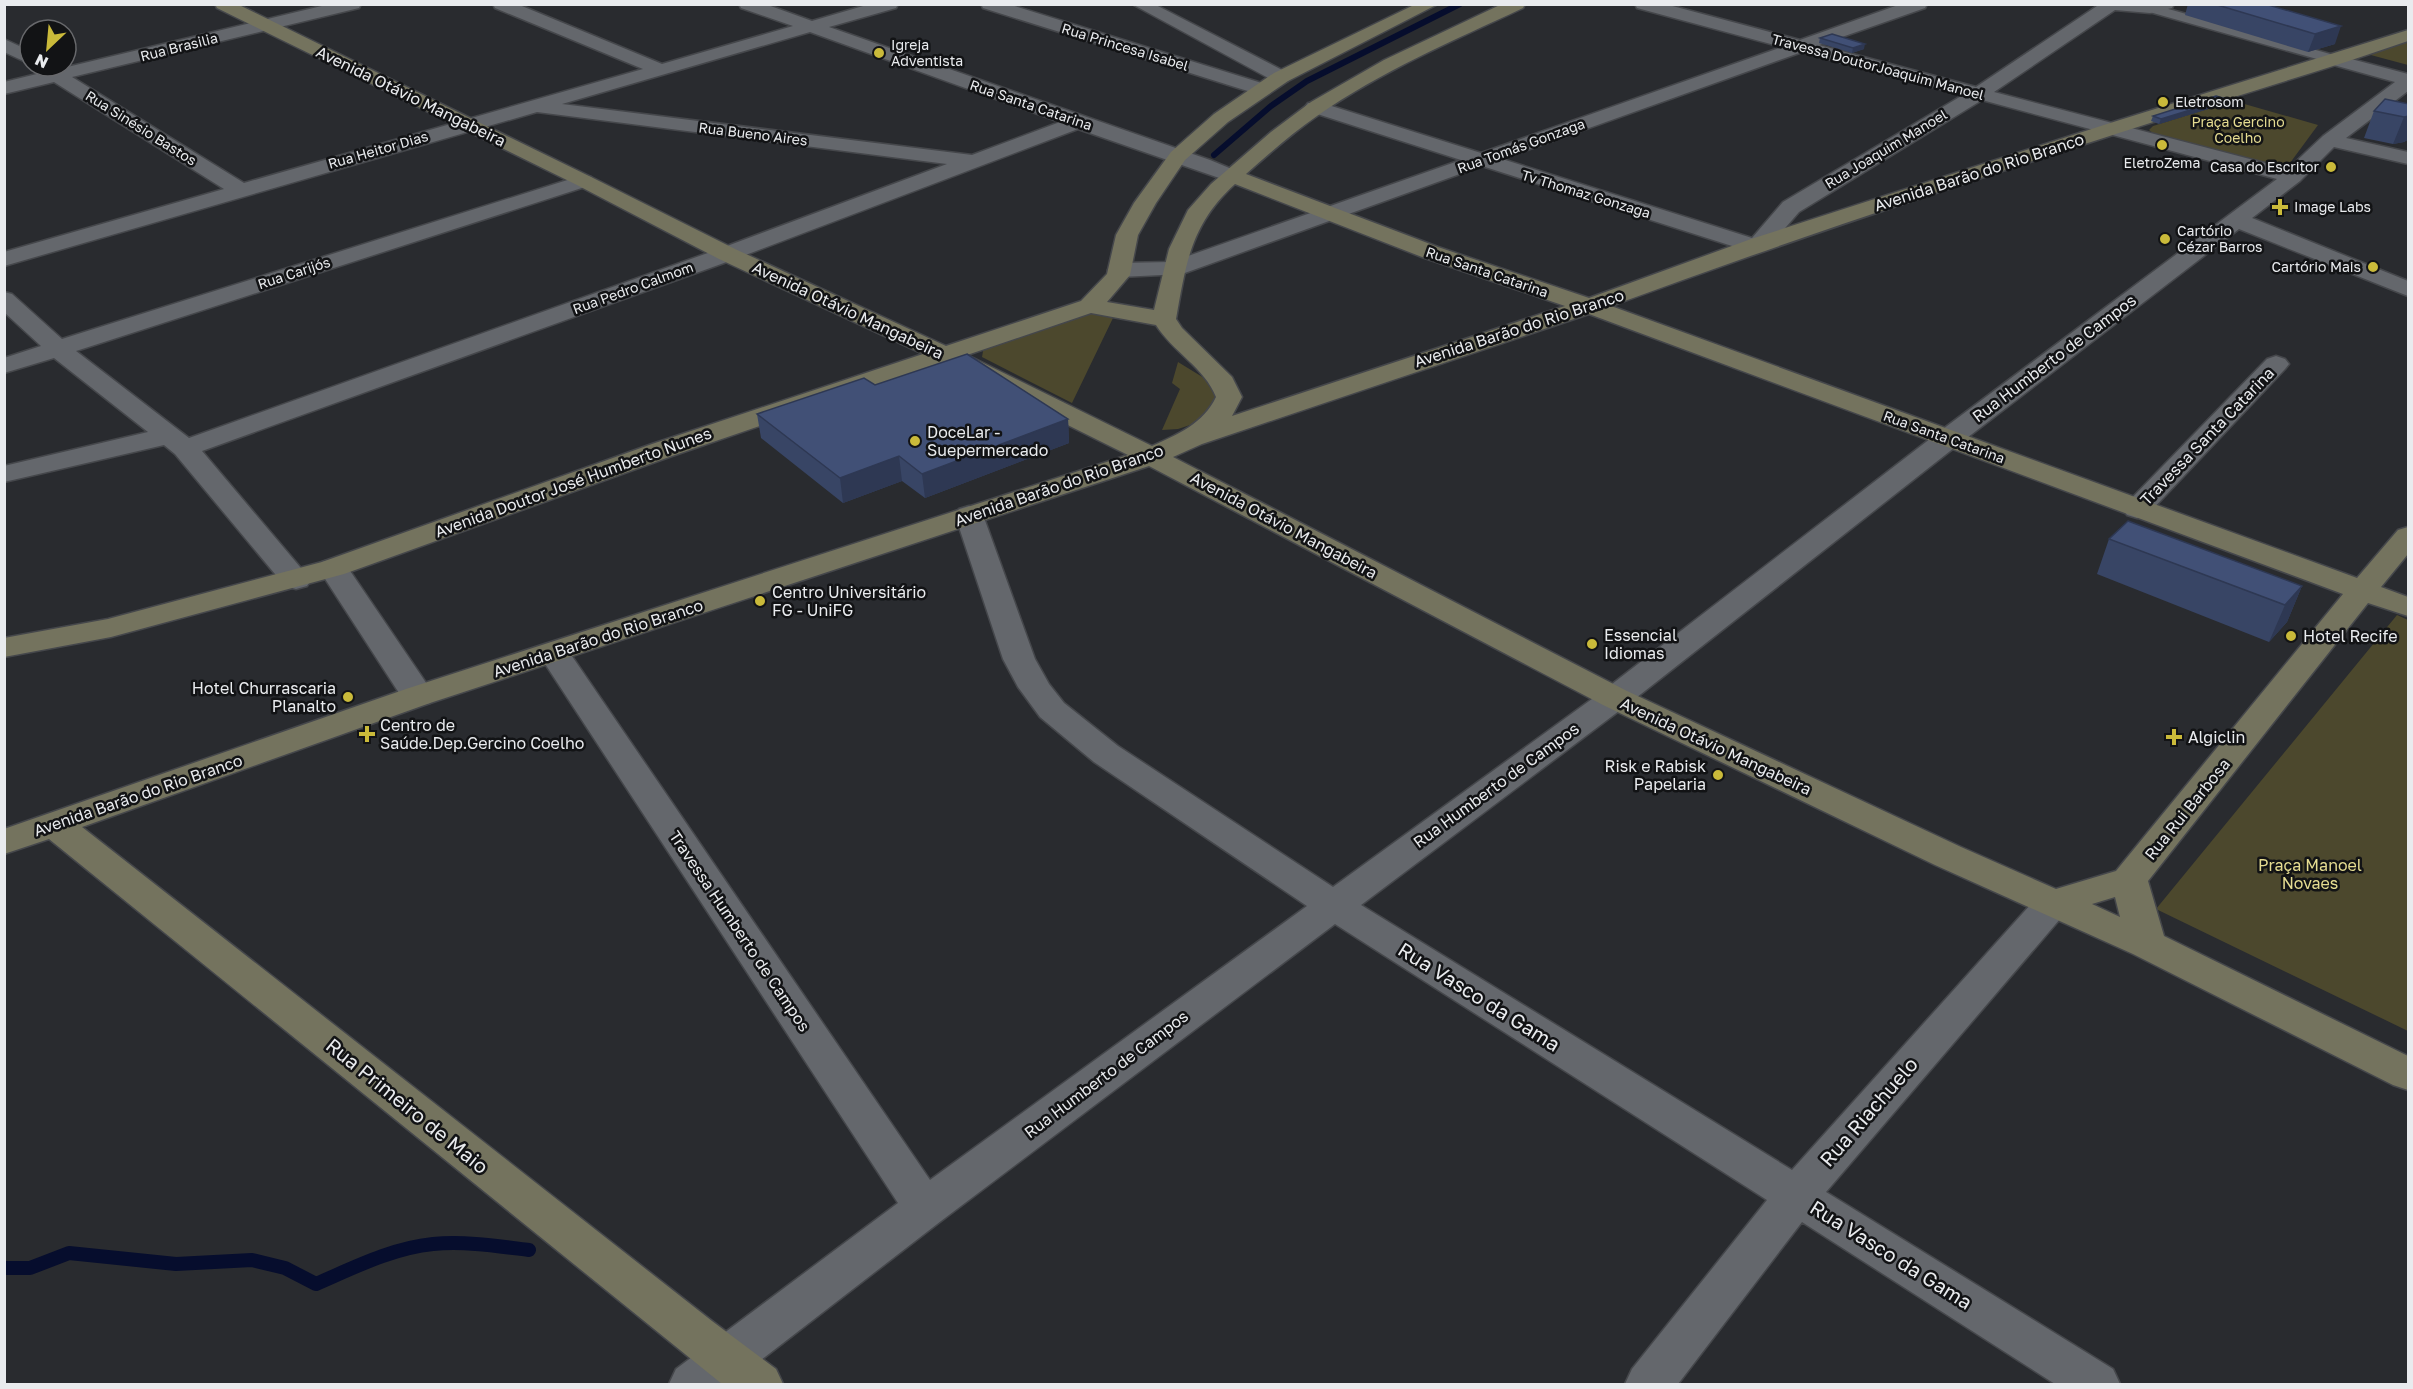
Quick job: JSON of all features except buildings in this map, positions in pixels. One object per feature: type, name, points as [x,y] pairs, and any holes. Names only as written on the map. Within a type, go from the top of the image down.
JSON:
[{"type":"main road","name":"Avenida Otávio Mangabeira","points":[[223,4],[584,181],[727,254],[946,355],[1152,456],[1615,698],[1948,856],[2053,903]]},
{"type":"main road","points":[[1120,270],[1127,235],[1145,203],[1178,156],[1221,118],[1281,77],[1430,4]]},
{"type":"main road","points":[[1164,319],[1173,269],[1189,226],[1208,199],[1232,176],[1315,107],[1396,62],[1516,4]]},
{"type":"main road","points":[[2114,128],[2344,57],[2409,34]]},
{"type":"main road","name":"Avenida Barão do Rio Branco","points":[[4,842],[418,696],[1152,456],[1192,438],[1309,397],[1589,306],[1757,245],[2114,128]]},
{"type":"main road","name":"Rua Santa Catarina","points":[[1232,176],[1430,252],[1589,306],[2409,607]]},
{"type":"main road","name":"Avenida Doutor José Humberto Nunes","points":[[4,648],[111,628],[296,580],[333,568],[662,450],[1089,306],[1109,287],[1120,270]]},
{"type":"main road","points":[[1089,306],[1164,319],[1179,340],[1223,382],[1229,397],[1228,402],[1211,422],[1192,438]]},
{"type":"main road","points":[[1223,382],[1255,390],[1309,397]]},
{"type":"main road","name":"Rua Rui Barbosa","points":[[2129,880],[2362,590],[2409,536]]},
{"type":"main road","name":"Rua Primeiro de Maio","points":[[55,825],[725,1360],[759,1384]]},
{"type":"main road","points":[[2053,903],[2129,880],[2147,944]]},
{"type":"main road","points":[[2053,903],[2147,944],[2409,1074]]},
{"type":"street","name":"Rua Brasilia","points":[[78,65],[267,26],[353,4]]},
{"type":"street","points":[[501,4],[661,70]]},
{"type":"street","name":"Rua Santa Catarina","points":[[747,4],[1232,176]]},
{"type":"street","name":"Rua Heitor Dias","points":[[4,259],[890,4]]},
{"type":"street","name":"Rua Princesa Isabel","points":[[989,4],[1261,89]]},
{"type":"street","points":[[1140,4],[1281,77]]},
{"type":"street","name":"Travessa DoutorJoaquim Manoel","points":[[1642,4],[2114,128]]},
{"type":"street","name":"Rua Tomás Gonzaga","points":[[1120,270],[1173,269],[1919,4]]},
{"type":"street","points":[[2110,5],[2158,6],[2344,57],[2409,81]]},
{"type":"street","name":"Rua Joaquim Manoel","points":[[1757,245],[1791,207],[1978,94],[2110,5]]},
{"type":"street","points":[[1160,15],[1178,8]]},
{"type":"street","points":[[4,44],[18,52]]},
{"type":"street","points":[[2344,57],[2409,68]]},
{"type":"street","name":"Rua Brasilia","points":[[4,88],[31,78]]},
{"type":"street","name":"Rua Sinésio Bastos","points":[[61,78],[240,190]]},
{"type":"street","points":[[2114,128],[2293,177],[2330,140],[2409,81]]},
{"type":"street","name":"Rua Bueno Aires","points":[[530,106],[977,161]]},
{"type":"street","name":"Tv Thomaz Gonzaga","points":[[1315,107],[1479,161],[1757,245]]},
{"type":"street","name":"Rua Pedro Calmom","points":[[4,474],[176,442],[727,254],[1078,122]]},
{"type":"street","points":[[2330,140],[2409,158]]},
{"type":"street","name":"Rua Humberto de Campos","points":[[693,1384],[925,1208],[1615,698],[1949,438],[2293,177]]},
{"type":"street","name":"Rua Carijós","points":[[4,366],[584,181]]},
{"type":"street","points":[[2236,220],[2409,289]]},
{"type":"street","points":[[4,299],[58,349],[176,442],[296,580]]},
{"type":"street","name":"Travessa Santa Catarina","points":[[2138,509],[2276,364]]},
{"type":"street","name":"Rua Vasco da Gama","points":[[969,515],[1019,659],[1034,687],[1052,710],[1106,754],[1333,905],[2096,1384]]},
{"type":"street","points":[[333,568],[418,696]]},
{"type":"street","name":"Travessa Humberto de Campos","points":[[554,653],[925,1208]]},
{"type":"street","name":"Rua Riachuelo","points":[[1649,1384],[1796,1196],[2053,903]]},
{"type":"green space","points":[[2408,39],[2408,65],[2367,54]]},
{"type":"green space","name":"Praça Gercino Coelho","points":[[2234,101],[2318,125],[2290,163],[2266,164],[2154,134],[2149,130],[2153,126]]},
{"type":"green space","points":[[1087,312],[1113,318],[1072,403],[982,357],[984,346]]},
{"type":"green space","points":[[1178,362],[1222,389],[1205,420],[1178,429],[1162,430],[1180,389],[1172,383]]},
{"type":"green space","name":"Praça Manoel Novaes","points":[[2397,615],[2408,620],[2408,1031],[2156,909]]},
{"type":"waterway","points":[[1214,155],[1271,106],[1307,81],[1460,4]]},
{"type":"waterway","points":[[4,1268],[30,1268],[69,1253],[176,1264],[252,1260],[285,1268],[316,1284],[373,1260],[418,1246],[457,1243],[529,1250]]},
{"type":"place","name":"Igreja Adventista","points":[[879,53]]},
{"type":"place","name":"Eletrosom","points":[[2163,102]]},
{"type":"place","name":"EletroZema","points":[[2162,145]]},
{"type":"place","name":"Casa do Escritor","points":[[2331,167]]},
{"type":"place","name":"Image Labs","points":[[2280,207]]},
{"type":"place","name":"Cartório Cézar Barros","points":[[2165,239]]},
{"type":"place","name":"Cartório Mais","points":[[2373,267]]},
{"type":"place","name":"DoceLar - Suepermercado","points":[[915,441]]},
{"type":"place","name":"Centro Universitário FG - UniFG","points":[[760,601]]},
{"type":"place","name":"Hotel Recife","points":[[2291,636]]},
{"type":"place","name":"Essencial Idiomas","points":[[1592,644]]},
{"type":"place","name":"Hotel Churrascaria Planalto","points":[[348,697]]},
{"type":"place","name":"Centro de Saúde.Dep.Gercino Coelho","points":[[367,734]]},
{"type":"place","name":"Algiclin","points":[[2174,737]]},
{"type":"place","name":"Risk e Rabisk Papelaria","points":[[1718,775]]}]
